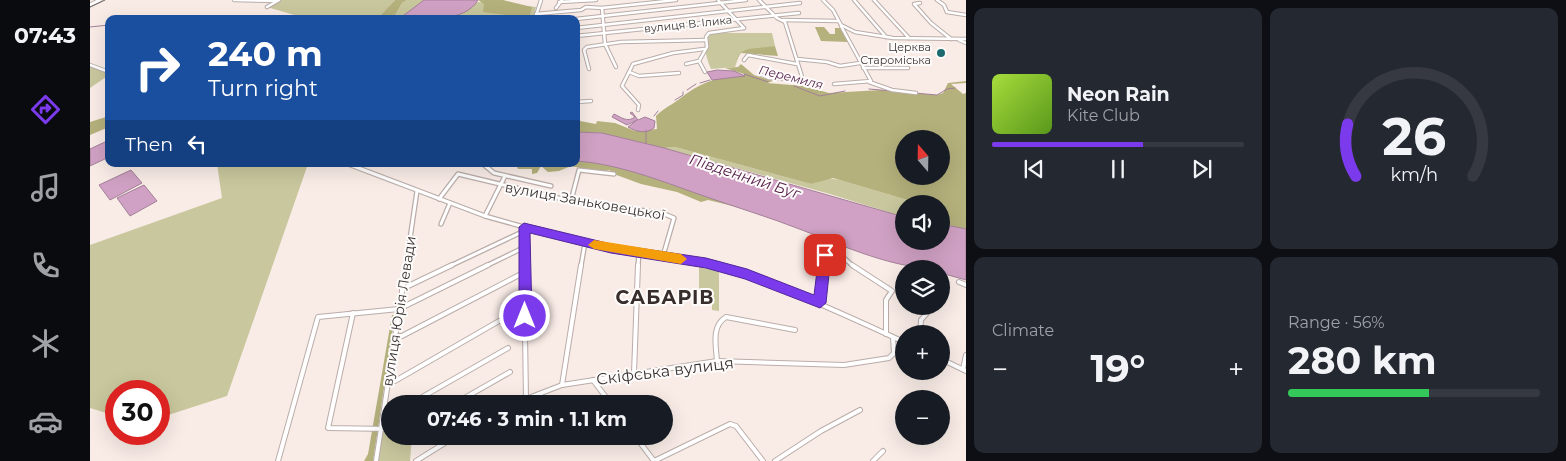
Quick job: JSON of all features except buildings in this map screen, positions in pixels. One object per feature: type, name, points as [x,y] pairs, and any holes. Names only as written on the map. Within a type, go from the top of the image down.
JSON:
[{"type":"main road","points":[[90,5],[100,0]]},
{"type":"street","points":[[234,0],[278,1]]},
{"type":"street","points":[[541,0],[536,14],[584,9],[586,7],[602,8],[676,0]]},
{"type":"street","points":[[556,8],[561,1],[596,0]]},
{"type":"street","points":[[699,61],[707,47],[706,36],[712,31],[744,28],[718,0]]},
{"type":"street","points":[[580,19],[746,0]]},
{"type":"street","points":[[760,0],[774,15],[783,20],[838,21]]},
{"type":"street","points":[[823,0],[833,10],[862,68],[871,81],[869,82]]},
{"type":"street","points":[[854,0],[886,37]]},
{"type":"street","points":[[874,0],[910,39]]},
{"type":"street","points":[[945,0],[938,1],[946,12],[966,15]]},
{"type":"street","points":[[267,7],[278,1]]},
{"type":"street","points":[[581,1],[586,7]]},
{"type":"street","points":[[580,28],[800,3]]},
{"type":"street","points":[[920,3],[914,4],[931,23],[951,39]]},
{"type":"street","points":[[602,8],[605,25],[605,44],[616,67]]},
{"type":"street","name":"вулиця В. Ілика","points":[[580,36],[799,13]]},
{"type":"street","points":[[760,74],[769,78],[803,80],[783,20]]},
{"type":"street","points":[[841,26],[855,32],[886,37],[966,41]]},
{"type":"street","points":[[589,69],[586,47],[605,44],[706,40]]},
{"type":"street","points":[[638,110],[639,105],[622,86],[635,62],[673,53],[704,50]]},
{"type":"street","points":[[744,60],[748,55],[797,64]]},
{"type":"street","points":[[797,60],[826,62],[840,66],[860,63]]},
{"type":"street","points":[[686,64],[699,61]]},
{"type":"street","points":[[699,61],[705,72]]},
{"type":"street","points":[[90,65],[105,71]]},
{"type":"street","points":[[862,68],[908,68]]},
{"type":"street","points":[[629,72],[639,76],[679,73]]},
{"type":"street","points":[[834,84],[869,82],[892,90],[916,93]]},
{"type":"street","points":[[580,102],[591,101]]},
{"type":"street","points":[[356,167],[416,191],[524,229],[585,243],[706,263],[747,275],[820,303],[895,339]]},
{"type":"street","points":[[487,167],[494,173],[551,186]]},
{"type":"street","points":[[571,200],[580,170],[614,174]]},
{"type":"street","name":"вулиця Заньковецької","points":[[439,199],[458,174],[501,186],[571,200],[662,214],[673,217],[663,256]]},
{"type":"street","points":[[485,216],[505,176]]},
{"type":"street","name":"вулиця Юрія Левади","points":[[386,395],[416,191]]},
{"type":"street","points":[[441,224],[450,203]]},
{"type":"street","points":[[402,289],[524,229]]},
{"type":"street","points":[[524,229],[526,395]]},
{"type":"street","points":[[562,385],[585,243]]},
{"type":"street","points":[[278,461],[318,317],[399,308],[525,247]]},
{"type":"street","points":[[834,249],[856,269],[884,284],[892,291],[886,300],[886,334]]},
{"type":"street","points":[[634,373],[639,253]]},
{"type":"street","points":[[820,303],[825,255]]},
{"type":"street","points":[[395,336],[402,336],[525,272]]},
{"type":"street","points":[[959,282],[966,285]]},
{"type":"street","points":[[353,313],[328,428],[381,429]]},
{"type":"street","points":[[717,361],[717,326],[722,318],[726,317],[795,330]]},
{"type":"street","points":[[388,381],[395,381],[499,321]]},
{"type":"street","name":"Скіфська вулиця","points":[[536,395],[562,385],[717,361],[844,365],[892,356],[894,349],[892,338]]},
{"type":"street","points":[[426,395],[508,348]]},
{"type":"street","points":[[950,363],[964,370],[966,355]]},
{"type":"street","points":[[470,395],[510,372]]},
{"type":"street","points":[[593,380],[604,395]]},
{"type":"street","points":[[775,461],[821,430],[860,410]]},
{"type":"street","points":[[642,445],[654,461],[730,424],[736,426],[763,461]]},
{"type":"street","name":"вулиця Юрія Левади","points":[[376,461],[381,429]]},
{"type":"street","points":[[416,461],[442,445]]},
{"type":"street","points":[[873,461],[883,451]]},
{"type":"shaded area","points":[[279,0],[395,0],[381,15],[294,15],[267,7]]},
{"type":"shaded area","points":[[395,0],[407,0],[402,3],[395,15],[381,15]]},
{"type":"shaded area","points":[[407,0],[430,0],[410,15],[395,15],[402,3]]},
{"type":"shaded area","points":[[478,0],[503,0],[532,7],[530,15],[506,15],[483,12],[484,4]]},
{"type":"shaded area","points":[[478,2],[536,7],[534,15],[455,15]]},
{"type":"shaded area","points":[[815,27],[824,27],[830,34],[835,34],[835,28],[841,28],[848,42],[821,41]]},
{"type":"shaded area","points":[[712,33],[772,33],[775,46],[740,53],[735,67],[711,69],[706,55],[706,41]]},
{"type":"shaded area","points":[[775,46],[778,56],[741,53],[736,60],[740,53],[748,49]]},
{"type":"shaded area","points":[[741,64],[754,75],[773,81],[767,83],[804,86],[829,93],[881,90],[937,95],[943,93],[948,83],[966,81],[966,83],[951,84],[963,94],[966,93],[966,229],[950,226],[950,195],[895,196],[833,178],[811,184],[675,147],[664,148],[602,133],[580,132],[580,121],[596,124],[597,121],[615,123],[635,131],[657,129],[656,116],[694,89],[716,79],[744,76],[744,74],[725,68],[738,67]]},
{"type":"shaded area","points":[[90,65],[105,71],[105,78],[90,88]]},
{"type":"shaded area","points":[[105,117],[105,129],[90,135],[90,122]]},
{"type":"shaded area","points":[[675,147],[811,184],[828,178],[840,180],[895,196],[895,214],[830,194],[664,148]]},
{"type":"shaded area","points":[[580,161],[597,163],[639,173],[741,208],[708,200],[701,202],[677,192],[641,184],[611,173],[610,170],[599,172],[576,167],[580,167]]},
{"type":"shaded area","points":[[217,167],[307,167],[227,396],[170,414],[170,380],[105,380],[105,413],[90,408],[90,245],[222,198]]},
{"type":"shaded area","points":[[517,167],[540,167],[537,173],[532,174],[532,169],[518,169]]},
{"type":"shaded area","points":[[542,167],[569,167],[559,171],[548,172]]},
{"type":"shaded area","points":[[699,265],[701,268],[719,269],[719,311],[712,310],[712,295],[699,292]]},
{"type":"shaded area","points":[[392,315],[395,315],[383,395],[381,395],[381,408],[373,461],[364,461],[368,454]]},
{"type":"shaded area","points":[[381,438],[381,445],[411,445],[410,461],[378,461]]},
{"type":"water","points":[[424,0],[478,0],[464,13],[457,15],[404,15]]},
{"type":"water","points":[[717,70],[734,71],[745,76],[712,80],[707,72]]},
{"type":"water","points":[[632,112],[638,120],[645,117],[655,121],[654,128],[645,132],[638,131],[628,127],[637,120],[627,125],[612,117],[614,114],[624,119],[632,119],[635,117],[630,113]]},
{"type":"water","name":"Південний Буг","points":[[580,132],[602,133],[664,148],[895,214],[895,250],[950,250],[950,226],[966,229],[966,280],[950,276],[950,260],[895,260],[895,263],[888,261],[640,174],[580,162]]},
{"type":"water","points":[[105,142],[105,159],[90,166],[90,149]]},
{"type":"water","points":[[131,170],[142,183],[110,200],[99,185]]},
{"type":"water","points":[[144,185],[157,201],[130,216],[117,198]]},
{"type":"waterway","points":[[90,27],[105,25]]},
{"type":"waterway","name":"Перемиля","points":[[744,74],[768,82]]},
{"type":"waterway","name":"Перемиля","points":[[700,83],[710,80]]},
{"type":"waterway","name":"Перемиля","points":[[687,90],[696,84]]},
{"type":"waterway","name":"Перемиля","points":[[794,86],[820,96],[845,91]]},
{"type":"waterway","name":"Перемиля","points":[[869,89],[937,95],[947,89],[955,88]]},
{"type":"waterway","name":"Перемиля","points":[[675,100],[683,95],[683,92]]},
{"type":"waterway","name":"Перемиля","points":[[654,116],[658,111]]},
{"type":"waterway","name":"Перемиля","points":[[646,130],[646,143]]},
{"type":"tram line","points":[[90,7],[105,0]]},
{"type":"slow traffic","points":[[594,245],[681,259]]},
{"type":"place","name":"Церква Староміська","points":[[941,53]]},
{"type":"district","name":"САБАРІВ","points":[[665,297]]},
{"type":"route","points":[[525,316],[524,227],[585,243],[706,263],[747,275],[820,303],[825,255]]}]
